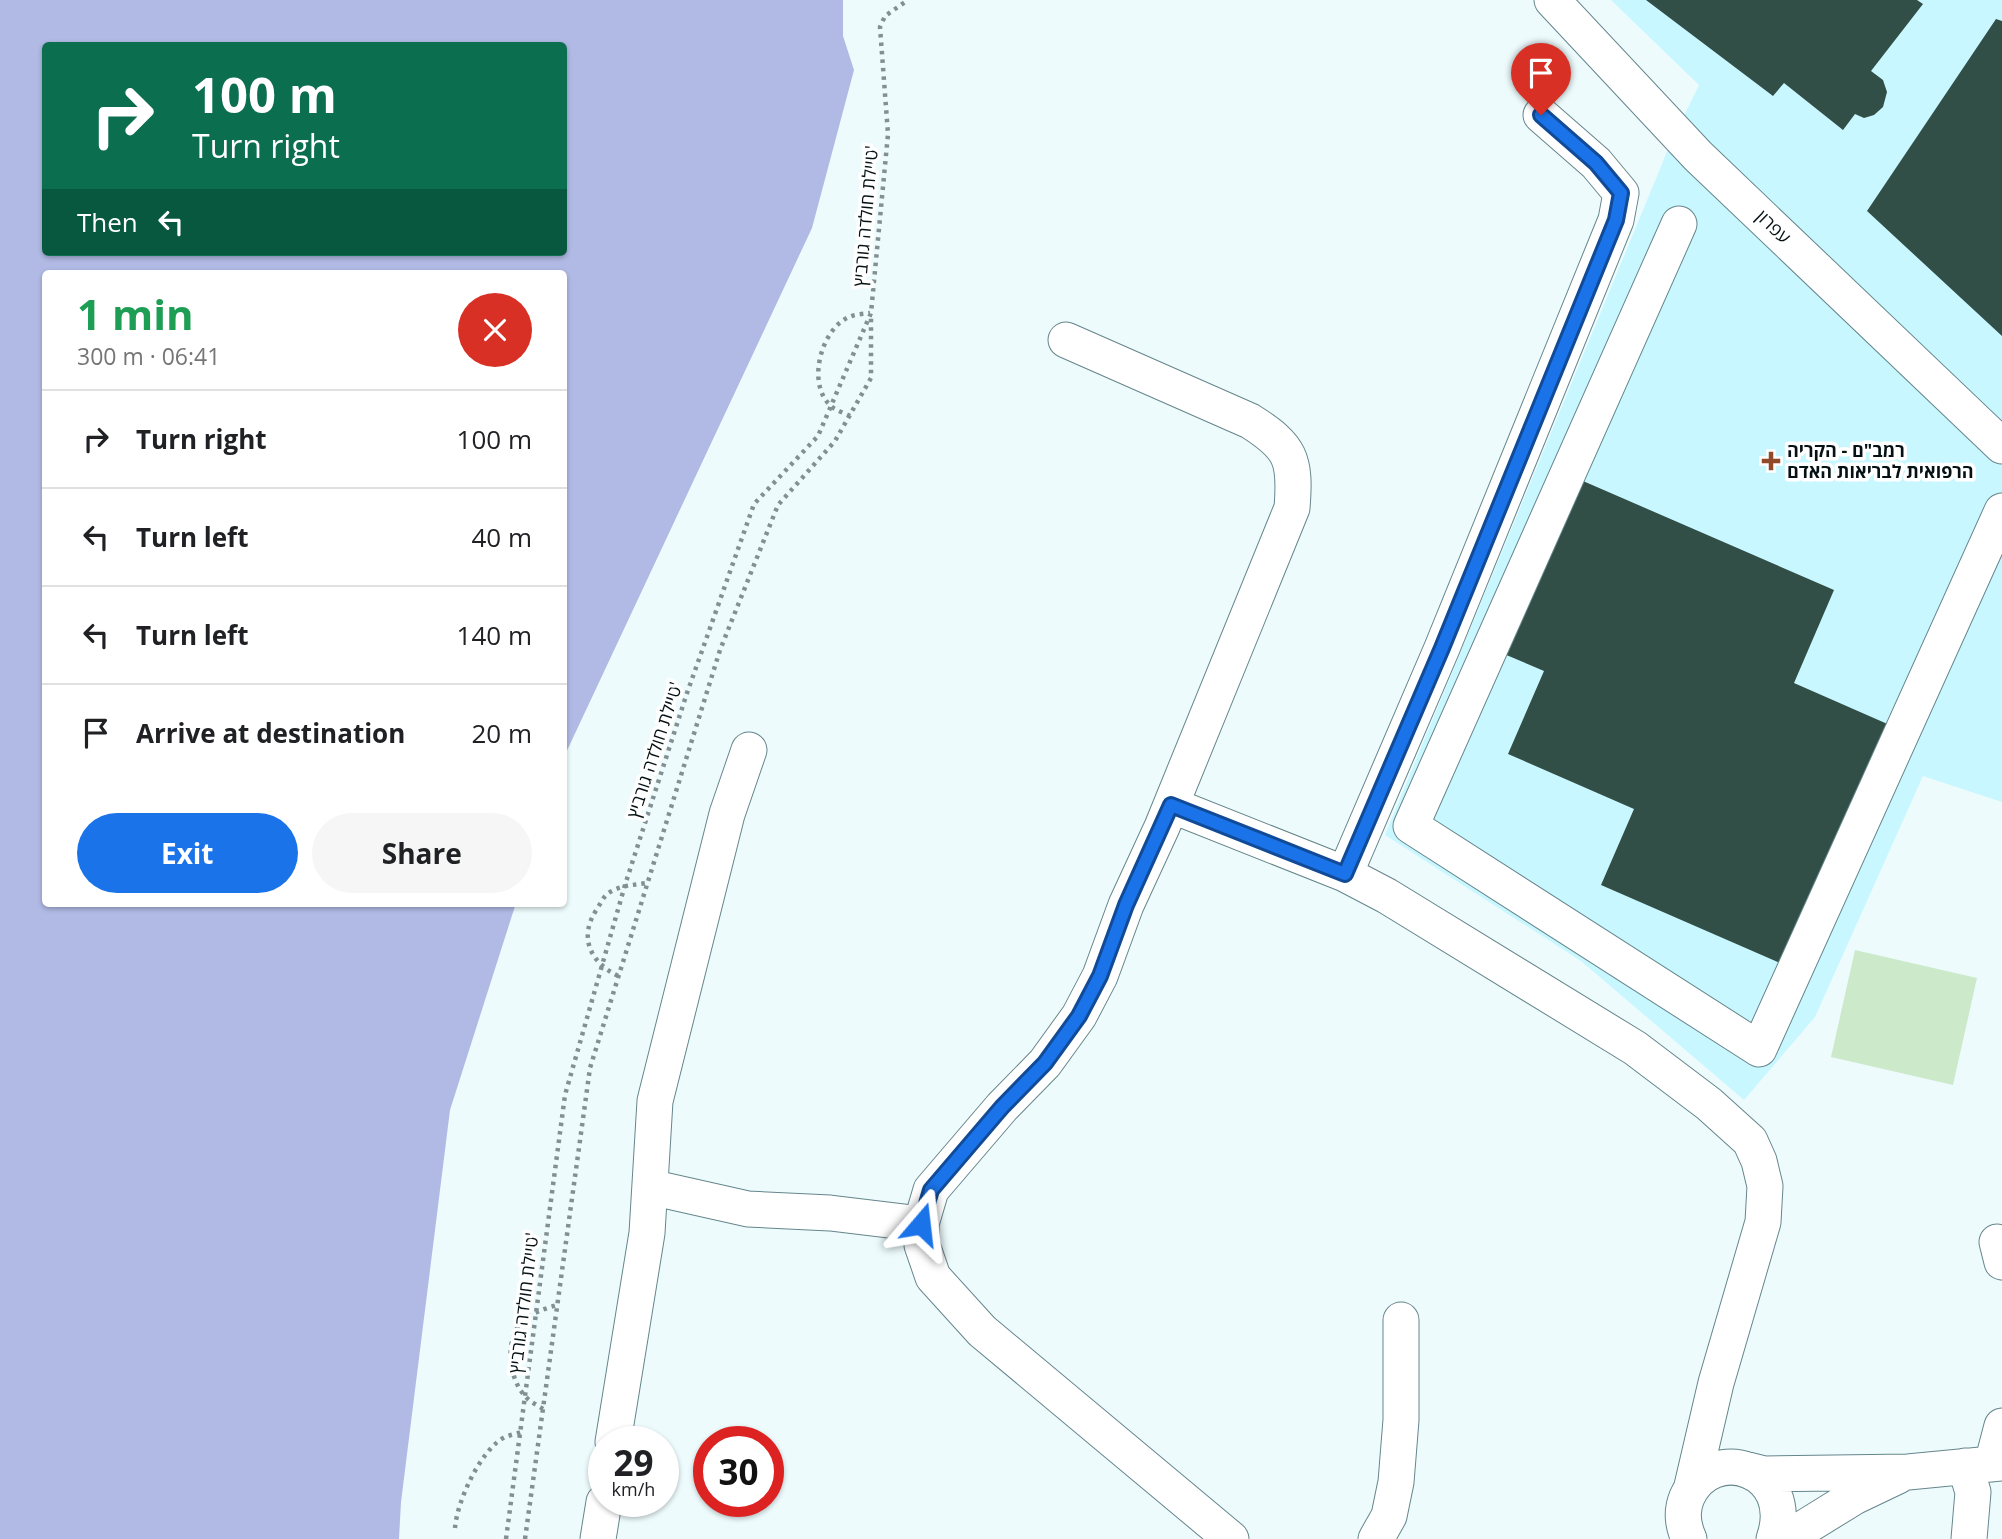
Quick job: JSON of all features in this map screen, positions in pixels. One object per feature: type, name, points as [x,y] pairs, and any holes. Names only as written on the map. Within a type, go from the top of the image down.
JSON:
[{"type":"street","name":"עפרון","points":[[1552,0],[1698,156],[2002,446]]},
{"type":"street","points":[[1345,874],[1442,648],[1616,220],[1621,193],[1596,163],[1541,115]]},
{"type":"street","points":[[1679,224],[1411,826],[1759,1049],[2002,511]]},
{"type":"street","points":[[1066,340],[1250,421],[1277,438],[1288,453],[1294,482],[1292,508],[1171,805],[1126,905],[1100,976],[1079,1016],[1045,1063],[1002,1107],[931,1190],[921,1224],[922,1245],[933,1277],[982,1331],[1231,1539]]},
{"type":"street","points":[[616,1426],[647,1233],[655,1101],[727,814],[749,750]]},
{"type":"street","points":[[1171,805],[1345,874],[1387,896],[1635,1048],[1709,1104],[1750,1141],[1759,1161],[1765,1186],[1763,1222],[1716,1383],[1685,1520]]},
{"type":"street","points":[[650,1187],[748,1209],[830,1213],[921,1224]]},
{"type":"street","points":[[1376,1539],[1389,1516],[1396,1482],[1401,1420],[1401,1320]]},
{"type":"street","points":[[1716,1383],[1712,1429],[1717,1452],[1740,1469],[1762,1479],[1773,1491],[1779,1507],[1779,1524],[1774,1539]]},
{"type":"street","points":[[1969,1539],[1973,1492],[2002,1426]]},
{"type":"street","points":[[1685,1520],[1703,1476],[1717,1469],[1740,1469],[1764,1474],[1908,1472],[1986,1464]]},
{"type":"street","points":[[1786,1539],[1882,1482],[1908,1472]]},
{"type":"street","points":[[598,1539],[602,1517]]},
{"type":"path","name":"טיילת חולדה גורביץ'","points":[[506,1539],[565,1095],[625,885],[754,505],[818,436],[871,313],[888,134],[880,27],[884,16],[908,0]]},
{"type":"path","points":[[525,1539],[590,1068],[720,650],[778,505],[835,441],[850,416],[871,378],[871,313],[850,317],[833,328],[817,370],[824,396],[831,406],[850,416]]},
{"type":"path","points":[[618,976],[601,968],[594,957],[588,939],[592,916],[607,893],[625,885],[647,883]]},
{"type":"path","points":[[543,1409],[526,1398],[518,1387],[511,1364],[512,1340],[520,1324],[537,1311],[557,1306]]},
{"type":"path","points":[[455,1528],[468,1482],[486,1456],[504,1437],[521,1432]]},
{"type":"shaded area","points":[[0,0],[843,0],[843,36],[854,70],[812,228],[567,751],[567,270],[42,270],[42,907],[515,907],[450,1110],[401,1502],[399,1539],[0,1539]]},
{"type":"shaded area","name":"רמב\"ם - הקריה הרפואית לבריאות האדם","points":[[1611,0],[2002,0],[2002,802],[1923,776],[1815,1017],[1744,1100],[1581,961],[1385,835],[1669,147],[1699,85]]},
{"type":"green space","points":[[1855,950],[1977,978],[1953,1085],[1831,1057]]},
{"type":"building","points":[[1646,0],[1917,0],[1923,4],[1871,71],[1883,80],[1887,92],[1883,107],[1874,115],[1864,118],[1855,114],[1843,130],[1784,83],[1773,96]]},
{"type":"building","points":[[1996,19],[2002,21],[2002,336],[1867,211]]},
{"type":"building","points":[[1560,471],[1834,590],[1794,683],[1892,726],[1789,967],[1601,885],[1634,809],[1508,754],[1544,671],[1485,646]]},
{"type":"place","name":"רמב\"ם - הקריה הרפואית לבריאות האדם","points":[[1771,461]]},
{"type":"route","points":[[921,1224],[931,1190],[1002,1107],[1045,1063],[1079,1016],[1100,976],[1126,905],[1171,805],[1345,874],[1442,648],[1616,220],[1621,193],[1596,163],[1541,115]]}]
